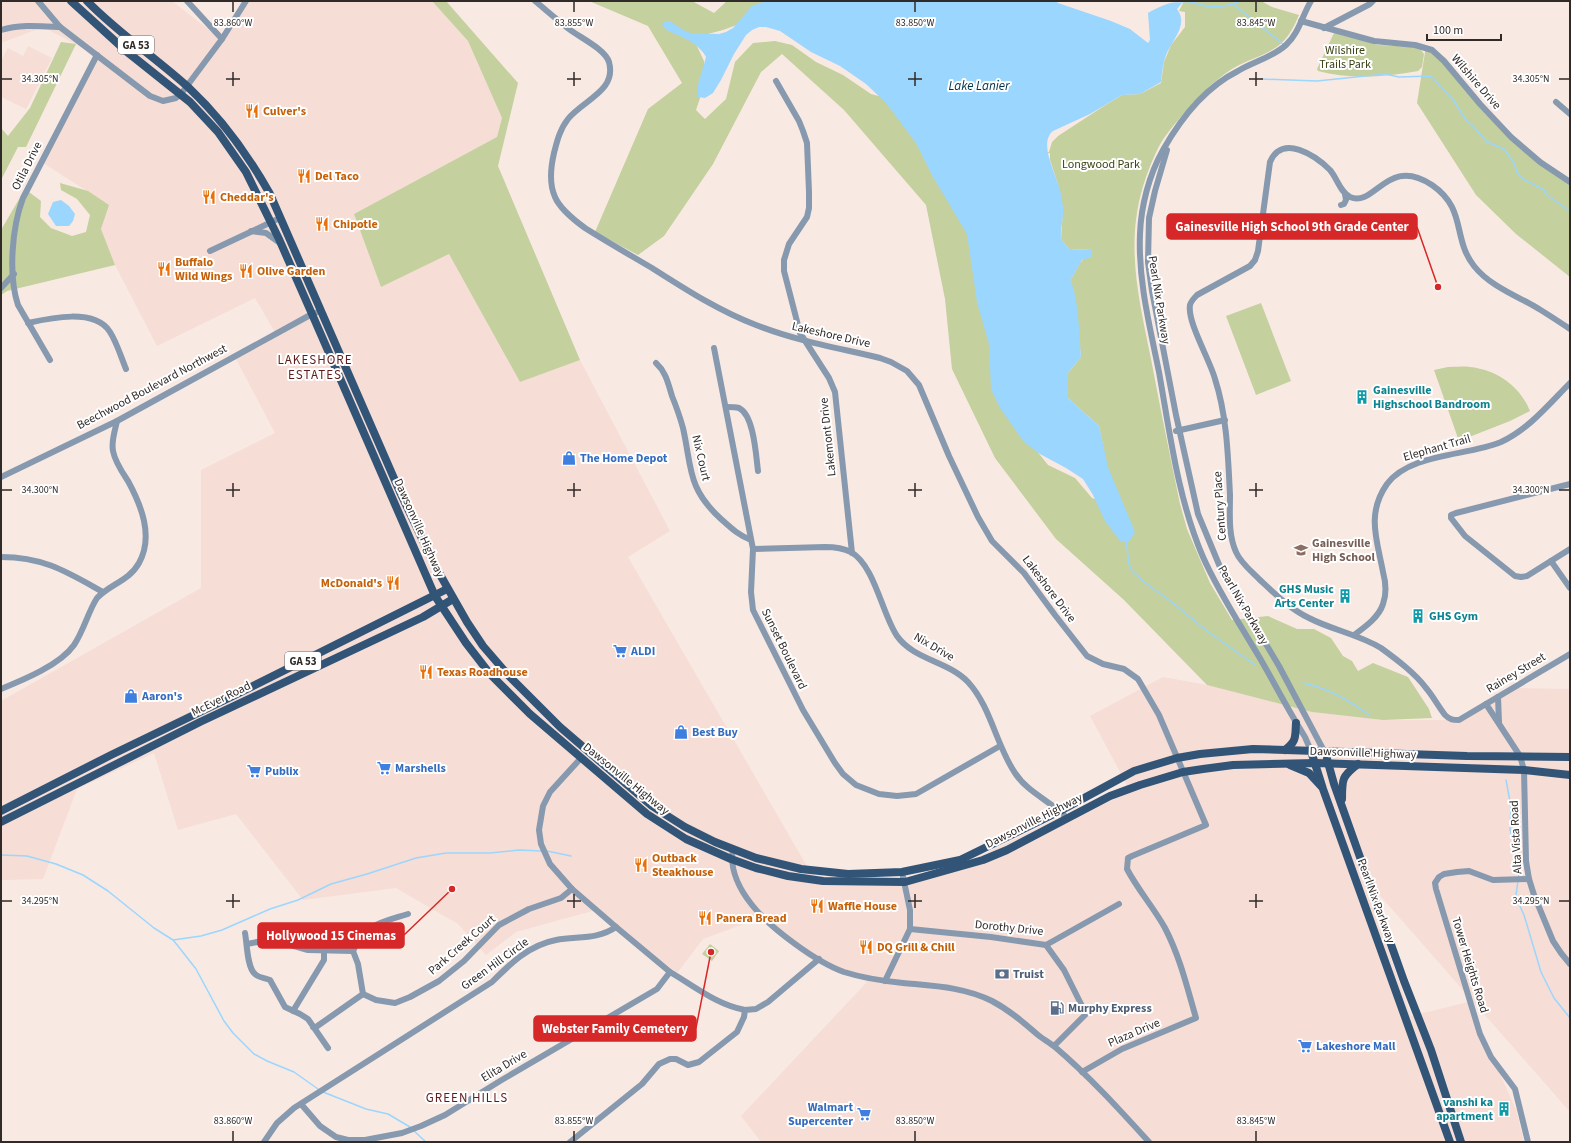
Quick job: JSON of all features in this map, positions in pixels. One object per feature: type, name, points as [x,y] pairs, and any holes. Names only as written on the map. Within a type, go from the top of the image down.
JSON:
[{"type":"main road","name":"Dawsonville Highway","points":[[72,1],[126,50],[181,94],[208,121],[237,158],[257,194],[281,244],[435,596],[466,643],[490,674],[530,714],[647,814],[686,839],[731,859],[774,873],[823,881],[905,882],[983,860],[1007,850],[1110,796],[1183,772],[1233,765],[1316,763],[1481,770],[1524,770],[1570,774]]},
{"type":"main road","name":"GA 53","points":[[87,1],[133,42],[188,87]]},
{"type":"main road","name":"Dawsonville Highway","points":[[188,87],[220,120],[235,139],[270,194],[403,497],[447,589],[483,646],[508,675],[560,727],[652,806],[690,830],[733,850],[780,865],[822,872],[848,874],[902,872],[960,860],[1060,811],[1134,771],[1177,758],[1233,749],[1466,756],[1570,757]]},
{"type":"main road","points":[[353,409],[363,404]]},
{"type":"main road","name":"McEver Road","points":[[1,811],[447,589]]},
{"type":"main road","name":"McEver Road","points":[[1,822],[258,694],[423,616],[453,599]]},
{"type":"main road","points":[[258,694],[266,687],[309,664],[314,656]]},
{"type":"main road","points":[[1285,750],[1292,745],[1296,737],[1296,723]]},
{"type":"main road","name":"Pearl Nix Parkway","points":[[1311,751],[1323,789],[1450,1142]]},
{"type":"main road","name":"Pearl Nix Parkway","points":[[1324,751],[1404,981],[1431,1050],[1461,1142]]},
{"type":"main road","points":[[1285,763],[1309,773],[1323,789]]},
{"type":"main road","points":[[1342,806],[1342,781],[1346,773],[1358,764]]},
{"type":"street","points":[[38,1],[60,27],[150,96],[157,100],[163,101],[171,100],[181,94],[188,87],[222,39],[246,1]]},
{"type":"street","points":[[188,1],[222,39]]},
{"type":"street","name":"Lakeshore Drive","points":[[535,1],[570,30],[600,50],[609,61],[610,67],[610,80],[606,87],[578,109],[560,130],[554,155],[552,184],[555,196],[562,207],[584,227],[722,310],[755,325],[782,334],[880,358],[899,366],[913,377],[926,398],[949,456],[978,517],[992,541],[1024,573],[1087,656],[1103,664],[1124,669],[1138,679],[1159,715],[1206,825],[1128,858],[1127,869],[1170,938],[1185,975],[1196,1018]]},
{"type":"street","points":[[1170,139],[1196,103],[1206,93],[1238,70],[1286,46],[1293,36],[1311,1]]},
{"type":"street","points":[[1324,28],[1373,1]]},
{"type":"street","name":"Wilshire Drive","points":[[1301,21],[1374,41],[1415,45],[1432,50],[1444,61],[1511,138],[1540,162],[1570,182]]},
{"type":"street","points":[[1,30],[17,26],[60,27]]},
{"type":"street","name":"Otila Drive","points":[[50,360],[18,305],[15,297],[12,259],[18,212],[23,198],[97,55]]},
{"type":"street","name":"Lakemont Drive","points":[[776,81],[799,121],[807,143],[809,208],[807,217],[790,244],[784,260],[784,271],[800,333],[829,378],[835,392],[852,553]]},
{"type":"street","points":[[1556,102],[1570,114]]},
{"type":"street","name":"Pearl Nix Parkway","points":[[1170,139],[1158,178],[1149,218],[1148,247],[1152,291],[1179,429],[1198,514],[1220,567],[1281,670],[1324,751]]},
{"type":"street","name":"Pearl Nix Parkway","points":[[1170,139],[1157,163],[1147,190],[1140,222],[1139,248],[1141,279],[1181,490],[1203,557],[1214,580],[1305,737],[1311,751]]},
{"type":"street","name":"Century Place","points":[[1346,194],[1333,174],[1318,160],[1293,148],[1281,149],[1272,158],[1269,166],[1261,231],[1256,256],[1250,266],[1196,295],[1190,305],[1192,321],[1218,388],[1225,420],[1230,533],[1236,553],[1240,559],[1297,612],[1310,619],[1354,635],[1381,649],[1411,672],[1426,687],[1449,719],[1459,720],[1486,704]]},
{"type":"street","points":[[1341,205],[1344,204],[1346,200],[1346,194],[1356,198],[1362,198],[1388,180],[1400,176],[1416,178],[1432,185],[1442,194],[1454,210],[1468,258],[1480,273],[1512,296],[1534,306],[1570,329]]},
{"type":"street","points":[[210,251],[280,218]]},
{"type":"street","points":[[250,231],[266,233],[281,244]]},
{"type":"street","points":[[1,288],[14,274]]},
{"type":"street","name":"Beechwood Boulevard Northwest","points":[[1,477],[117,421],[321,310]]},
{"type":"street","points":[[28,323],[44,319],[70,316],[82,317],[104,324],[110,332],[126,370]]},
{"type":"street","name":"Sunset Boulevard","points":[[714,348],[753,549],[751,598],[753,610],[802,710],[828,753],[850,780],[863,789],[879,794],[897,796],[916,794],[1000,746]]},
{"type":"street","name":"Nix Court","points":[[656,363],[666,377],[679,413],[690,465],[699,493],[711,509],[738,534],[751,540]]},
{"type":"street","name":"Elephant Trail","points":[[1354,635],[1365,628],[1376,616],[1383,606],[1386,595],[1386,584],[1374,533],[1374,523],[1377,504],[1387,484],[1397,473],[1411,466],[1500,442],[1521,431],[1570,383]]},
{"type":"street","points":[[726,407],[739,408],[745,413],[752,435],[758,471]]},
{"type":"street","points":[[1170,433],[1179,429],[1225,420]]},
{"type":"street","points":[[1,689],[45,668],[71,649],[79,636],[92,605],[97,598],[103,592],[115,586],[132,572],[139,563],[145,540],[144,517],[138,500],[113,454],[112,439],[117,421]]},
{"type":"street","points":[[1570,484],[1451,515],[1450,518],[1462,533],[1515,576],[1527,576],[1570,549]]},
{"type":"street","points":[[753,549],[824,547],[835,548],[852,553]]},
{"type":"street","name":"Nix Drive","points":[[852,553],[864,566],[872,580],[888,620],[898,636],[911,649],[959,674],[968,682],[990,719],[1000,746],[1014,773],[1022,783],[1060,811],[1067,818]]},
{"type":"street","points":[[1,557],[31,558],[44,562],[66,571],[103,592]]},
{"type":"street","points":[[1551,561],[1570,588]]},
{"type":"street","name":"Rainey Street","points":[[1520,756],[1486,704],[1570,654]]},
{"type":"street","points":[[1498,697],[1499,724]]},
{"type":"street","name":"Alta Vista Road","points":[[1520,756],[1524,770],[1526,860],[1529,879],[1553,941],[1561,954],[1570,964]]},
{"type":"street","points":[[581,758],[550,792],[543,806],[539,830],[541,844],[550,864],[572,889],[616,928],[670,972],[719,1002],[746,1010],[756,1009],[768,1002],[819,959]]},
{"type":"street","points":[[733,850],[731,859],[741,888],[758,913],[794,944],[842,971],[885,981],[943,986],[981,996],[1012,1012],[1054,1046],[1082,1072],[1148,1142]]},
{"type":"street","name":"Tower Heights Road","points":[[1528,1142],[1515,1089],[1491,1057],[1480,1034],[1435,883],[1439,877],[1444,874],[1469,871],[1493,880],[1511,878],[1529,879]]},
{"type":"street","points":[[885,981],[910,929],[911,918],[902,872]]},
{"type":"street","name":"Park Creek Court","points":[[364,994],[376,1000],[395,1003],[410,997],[439,982],[464,961],[499,925],[529,909],[561,898],[572,889]]},
{"type":"street","name":"Dorothy Drive","points":[[910,929],[997,937],[1046,945],[1119,904]]},
{"type":"street","points":[[352,951],[366,930],[375,925],[408,914]]},
{"type":"street","name":"Green Hill Circle","points":[[264,1142],[277,1123],[294,1108],[492,982],[510,964],[537,946],[555,940],[601,936],[616,928]]},
{"type":"street","points":[[246,933],[248,958],[253,973],[259,977],[270,980],[286,1007],[308,1019],[328,1048]]},
{"type":"street","points":[[247,944],[262,941],[287,944],[308,950],[352,951]]},
{"type":"street","points":[[1046,945],[1064,970],[1086,1014],[1054,1046]]},
{"type":"street","points":[[293,1011],[324,960],[324,951]]},
{"type":"street","points":[[313,1027],[316,1027],[364,994],[358,964],[352,951]]},
{"type":"street","name":"Elita Drive","points":[[301,1104],[327,1132],[336,1137],[348,1140],[365,1140],[402,1133],[421,1126],[445,1114],[657,989],[670,972]]},
{"type":"street","points":[[570,1142],[642,1084],[658,1064],[670,1059],[676,1059],[688,1065],[700,1062],[737,1032],[746,1010]]},
{"type":"street","name":"Plaza Drive","points":[[1082,1072],[1118,1050],[1196,1018]]},
{"type":"shaded area","points":[[1,1],[172,1],[222,40],[250,1],[432,1],[468,41],[502,118],[497,137],[354,214],[381,287],[449,254],[520,382],[580,360],[670,531],[628,557],[812,875],[841,880],[891,880],[949,871],[1127,785],[1090,716],[1163,677],[1207,685],[1312,712],[1383,720],[1458,720],[1516,688],[1570,689],[1570,1112],[1362,875],[1411,1016],[1468,1002],[1516,1110],[1524,1142],[761,1142],[741,1116],[867,982],[807,957],[760,918],[703,939],[677,973],[596,910],[516,932],[486,955],[458,924],[396,888],[303,900],[236,814],[178,830],[154,753],[77,789],[43,879],[1,880],[1,701],[201,588],[201,470],[275,433],[235,357],[276,334],[255,298],[157,346],[115,265],[101,229],[109,205],[40,161],[94,54],[43,27],[1,43]]},
{"type":"shaded area","points":[[28,46],[52,58],[26,109],[1,97],[1,61],[8,48],[23,56]]},
{"type":"green space","points":[[432,1],[446,1],[518,83],[498,166],[580,360],[520,382],[449,254],[381,287],[354,214],[497,137],[502,118],[468,41]]},
{"type":"green space","name":"Longwood Park","points":[[589,1],[692,1],[714,13],[727,1],[779,1],[742,23],[700,36],[695,42],[704,61],[704,86],[696,110],[705,119],[726,99],[735,62],[753,43],[775,41],[792,45],[816,62],[843,75],[871,94],[897,101],[957,198],[978,258],[1013,421],[1048,465],[1075,478],[1092,498],[1115,506],[1099,426],[1068,398],[1068,373],[1081,357],[1075,300],[1070,281],[1080,263],[1092,250],[1069,249],[1061,239],[1063,210],[1058,184],[1050,160],[1050,153],[1034,153],[1049,152],[1052,142],[1058,136],[1122,95],[1140,94],[1161,83],[1164,62],[1171,45],[1185,27],[1185,12],[1179,11],[1184,1],[1261,1],[1272,7],[1299,15],[1288,36],[1282,43],[1268,52],[1239,65],[1210,86],[1175,124],[1159,147],[1146,177],[1139,200],[1136,223],[1134,245],[1135,268],[1142,312],[1165,432],[1180,504],[1187,529],[1210,583],[1232,620],[1268,616],[1297,629],[1314,629],[1331,638],[1343,656],[1352,661],[1358,671],[1373,663],[1408,677],[1429,709],[1432,718],[1383,720],[1312,712],[1207,685],[1124,600],[1056,539],[995,458],[952,369],[945,299],[926,205],[844,110],[782,54],[761,72],[713,164],[664,236],[638,255],[595,232],[648,109],[682,83],[648,26]]},
{"type":"green space","name":"Wilshire Trails Park","points":[[1334,33],[1378,45],[1416,47],[1424,54],[1422,67],[1418,71],[1368,77],[1343,76],[1318,71],[1317,69]]},
{"type":"green space","points":[[61,42],[76,44],[26,147],[18,147],[1,180],[1,128],[8,136],[30,108]]},
{"type":"green space","points":[[1426,46],[1445,58],[1496,121],[1570,183],[1570,277],[1516,234],[1476,195],[1417,103]]},
{"type":"green space","points":[[60,183],[88,191],[109,205],[101,229],[115,265],[7,291],[1,295],[1,230],[25,189],[41,201],[40,217],[51,228],[72,236],[86,232],[90,215],[77,199],[61,190]]},
{"type":"green space","points":[[1261,303],[1291,381],[1256,395],[1226,316]]},
{"type":"green space","points":[[1448,367],[1470,367],[1498,376],[1514,387],[1526,402],[1530,411],[1510,421],[1459,441],[1434,370]]},
{"type":"green space","points":[[710,944],[719,951],[712,961],[702,954]]},
{"type":"water","name":"Lake Lanier","points":[[765,1],[1056,1],[1130,29],[1148,43],[1150,40],[1148,13],[1169,4],[1178,2],[1182,3],[1177,9],[1181,21],[1180,27],[1166,55],[1161,82],[1140,94],[1122,95],[1090,114],[1053,131],[1047,142],[1047,149],[1060,190],[1062,202],[1063,212],[1061,239],[1069,249],[1092,250],[1092,257],[1082,260],[1070,281],[1073,286],[1077,305],[1081,357],[1068,373],[1068,398],[1099,426],[1108,467],[1135,532],[1129,542],[1121,542],[1105,521],[1093,495],[1083,479],[1040,454],[1024,442],[1000,408],[991,389],[989,344],[977,302],[967,234],[933,177],[916,143],[886,103],[866,84],[840,66],[811,52],[780,31],[766,27],[759,27],[746,35],[713,93],[705,98],[698,97],[698,85],[706,57],[704,53],[694,44],[669,31],[662,24],[666,21],[670,21],[690,33],[719,34],[733,28],[752,6]]},
{"type":"water","points":[[61,200],[69,206],[75,214],[73,221],[69,226],[56,226],[48,214],[53,202]]},
{"type":"waterway","points":[[1181,2],[1191,2],[1206,6],[1219,7],[1240,1]]},
{"type":"waterway","points":[[1233,4],[1283,44]]},
{"type":"waterway","points":[[1261,79],[1317,81],[1385,74],[1399,77],[1431,76],[1454,101],[1466,120],[1487,142],[1504,149],[1514,163],[1518,174],[1523,179],[1544,190],[1547,195],[1570,211]]},
{"type":"waterway","points":[[1126,541],[1129,564],[1132,571],[1207,631],[1255,665]]},
{"type":"waterway","points":[[1303,683],[1338,695],[1369,715]]},
{"type":"waterway","points":[[1506,780],[1511,807],[1510,829],[1517,858],[1519,878]]},
{"type":"waterway","points":[[173,940],[201,936],[222,930],[270,909],[298,900],[331,884],[416,858],[446,853],[490,853],[519,850],[541,851]]},
{"type":"waterway","points":[[547,851],[571,856]]},
{"type":"waterway","points":[[1,855],[27,856],[56,864],[83,875],[108,891],[154,928],[173,940],[196,969],[224,1021],[233,1033],[254,1054],[294,1072],[318,1089]]},
{"type":"waterway","points":[[1518,881],[1516,895],[1524,915],[1541,972],[1554,998],[1570,1018]]},
{"type":"waterway","points":[[323,1092],[366,1109],[388,1114],[410,1127]]},
{"type":"waterway","points":[[414,1131],[426,1142]]},
{"type":"place","name":"Culver's","points":[[252,111]]},
{"type":"place","name":"Del Taco","points":[[304,176]]},
{"type":"place","name":"Cheddar's","points":[[209,197]]},
{"type":"place","name":"Chipotle","points":[[322,224]]},
{"type":"place","name":"Buffalo Wild Wings","points":[[164,269]]},
{"type":"place","name":"Olive Garden","points":[[246,271]]},
{"type":"place","name":"Gainesville High School 9th Grade Center","points":[[1438,287]]},
{"type":"place","name":"Gainesville Highschool Bandroom","points":[[1362,397]]},
{"type":"place","name":"The Home Depot","points":[[569,458]]},
{"type":"place","name":"Gainesville High School","points":[[1301,550]]},
{"type":"place","name":"McDonald's","points":[[393,583]]},
{"type":"place","name":"GHS Music Arts Center","points":[[1345,596]]},
{"type":"place","name":"GHS Gym","points":[[1418,616]]},
{"type":"place","name":"ALDI","points":[[620,651]]},
{"type":"place","name":"Texas Roadhouse","points":[[426,672]]},
{"type":"place","name":"Aaron's","points":[[131,696]]},
{"type":"place","name":"Best Buy","points":[[681,732]]},
{"type":"place","name":"Marshells","points":[[384,768]]},
{"type":"place","name":"Publix","points":[[254,771]]},
{"type":"place","name":"Outback Steakhouse","points":[[641,865]]},
{"type":"place","name":"Hollywood 15 Cinemas","points":[[452,889]]},
{"type":"place","name":"Waffle House","points":[[817,906]]},
{"type":"place","name":"Panera Bread","points":[[705,918]]},
{"type":"place","name":"DQ Grill & Chill","points":[[866,947]]},
{"type":"place","name":"Webster Family Cemetery","points":[[711,952]]},
{"type":"place","name":"Truist","points":[[1002,974]]},
{"type":"place","name":"Murphy Express","points":[[1057,1008]]},
{"type":"place","name":"Lakeshore Mall","points":[[1305,1046]]},
{"type":"place","name":"vanshi ka apartment","points":[[1504,1109]]},
{"type":"place","name":"Walmart Supercenter","points":[[864,1114]]},
{"type":"district","name":"LAKESHORE ESTATES","points":[[315,368]]},
{"type":"district","name":"GREEN HILLS","points":[[467,1098]]}]
